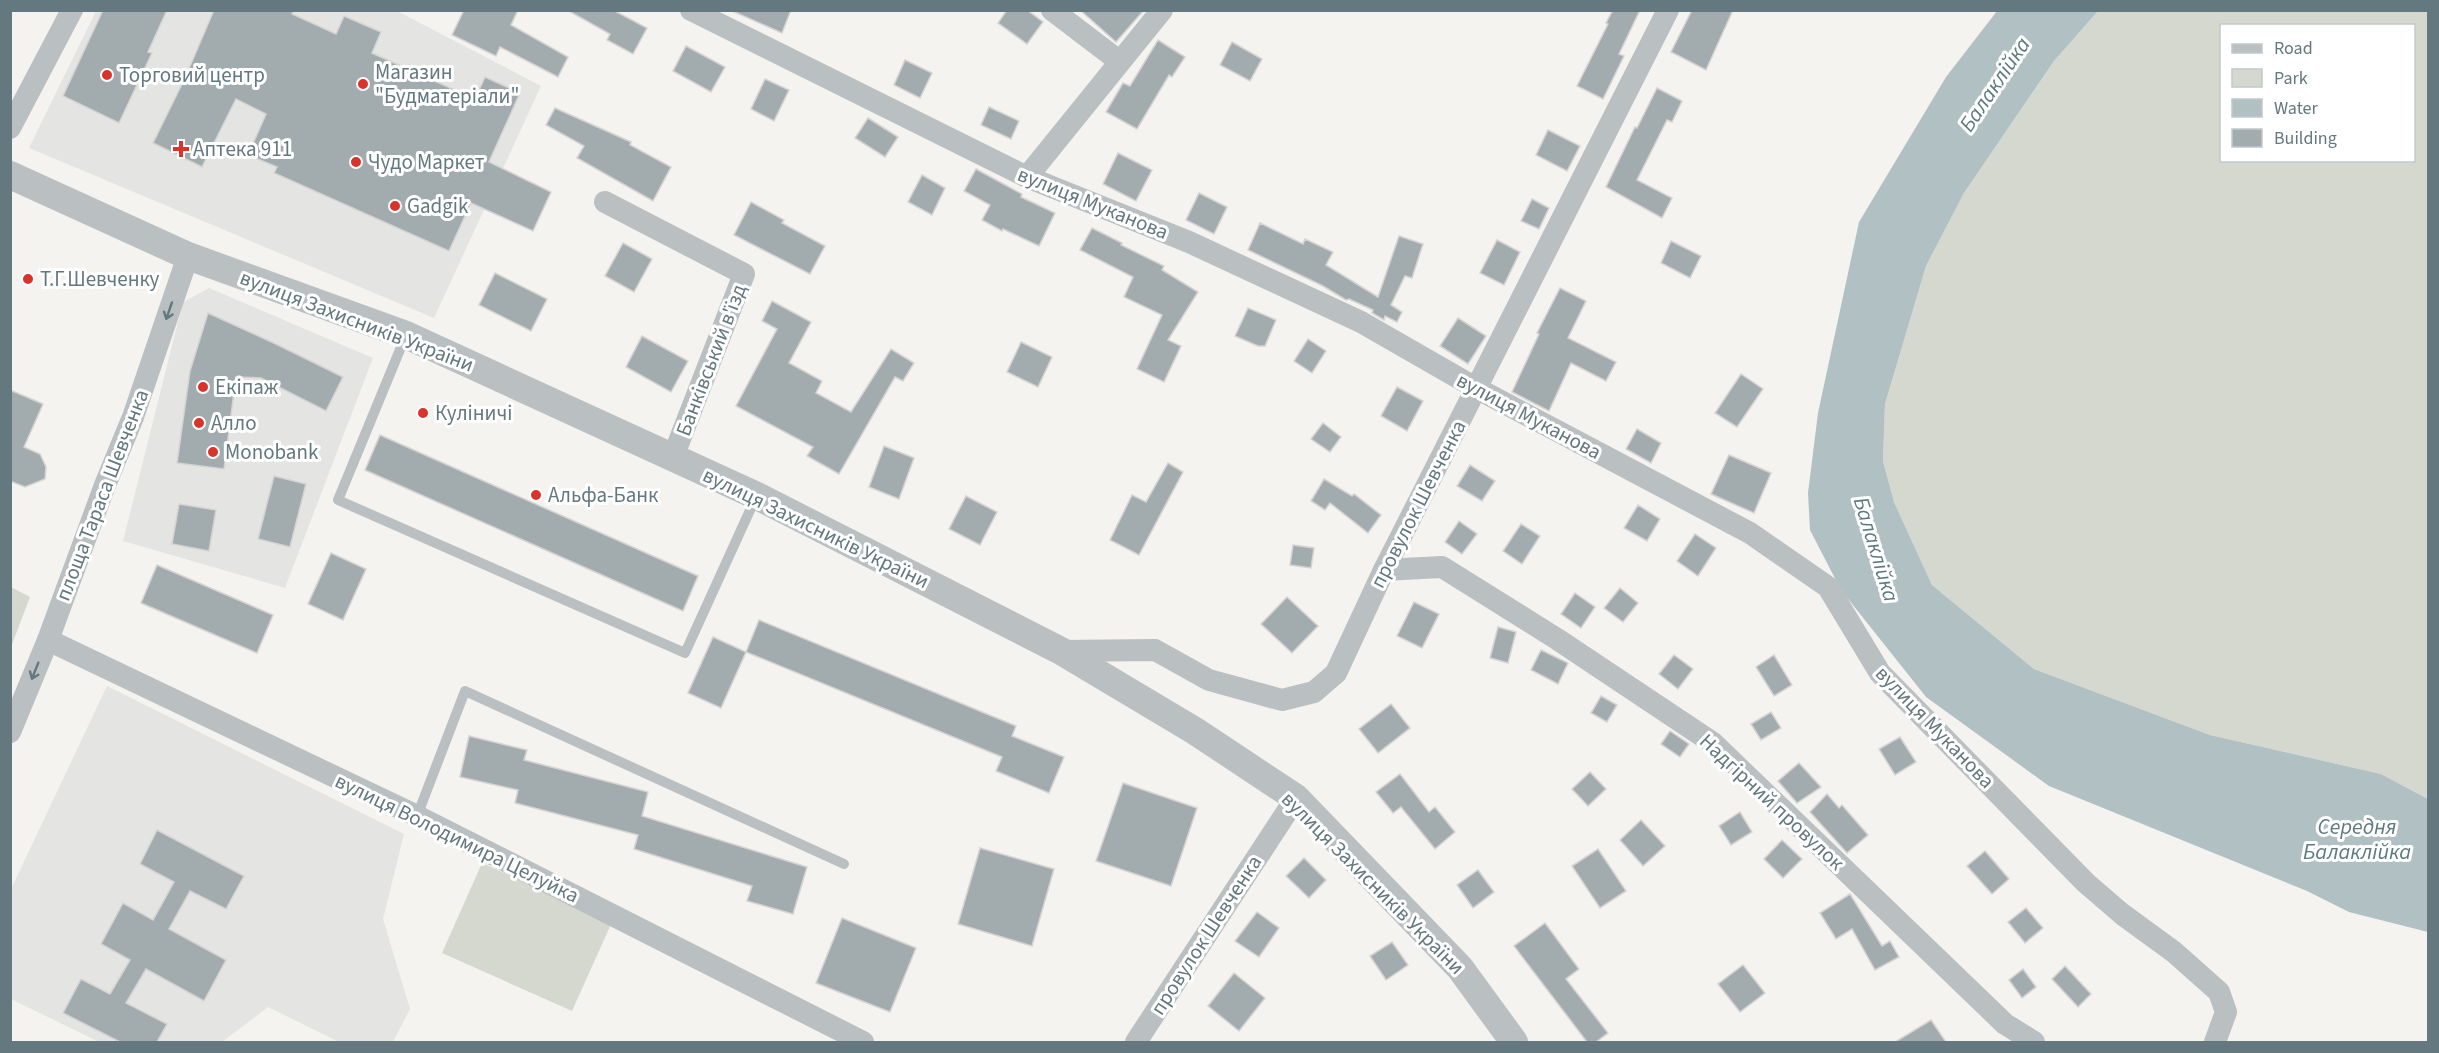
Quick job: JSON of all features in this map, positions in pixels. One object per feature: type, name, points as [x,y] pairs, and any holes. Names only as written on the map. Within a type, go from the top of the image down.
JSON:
[{"type":"street","points":[[10,128],[72,10]]},
{"type":"street","name":"вулиця Муканова","points":[[691,10],[1027,177],[1189,242],[1361,322],[1476,388],[1750,533],[1828,586],[1880,673],[2086,882],[2122,914],[2174,952],[2218,992],[2226,1012],[2215,1042]]},
{"type":"street","points":[[1052,10],[1119,61]]},
{"type":"street","points":[[1027,177],[1162,10]]},
{"type":"street","name":"провулок Шевченка","points":[[1061,651],[1155,650],[1209,680],[1282,700],[1314,692],[1336,673],[1384,570],[1668,10]]},
{"type":"street","name":"вулиця Захисників України","points":[[10,175],[188,256],[406,335],[757,496],[1061,651],[1195,731],[1296,798],[1460,968],[1514,1042]]},
{"type":"street","name":"Банківський в'їзд","points":[[605,202],[744,274],[673,457]]},
{"type":"street","name":"площа Тараса Шевченка","points":[[10,732],[48,640],[105,485],[133,417],[188,256]]},
{"type":"street","name":"Надгірний провулок","points":[[1384,570],[1442,567],[1557,639],[1713,743],[2005,1024],[2034,1042]]},
{"type":"street","name":"вулиця Володимира Целуйка","points":[[48,640],[417,816],[863,1042]]},
{"type":"street","name":"провулок Шевченка","points":[[1136,1042],[1296,798]]},
{"type":"lane","points":[[406,335],[338,500],[685,653],[757,496]]},
{"type":"lane","points":[[417,816],[465,691],[844,864]]},
{"type":"shaded area","points":[[96,11],[397,11],[541,86],[434,318],[29,148]]},
{"type":"shaded area","points":[[209,288],[373,358],[285,588],[123,541],[183,302]]},
{"type":"shaded area","points":[[107,686],[404,834],[383,919],[410,1009],[393,1042],[339,1042],[268,1007],[222,1042],[99,1042],[11,999],[11,889]]},
{"type":"green space","points":[[2098,11],[2428,11],[2428,799],[2381,774],[2210,735],[2034,669],[1932,585],[1894,502],[1883,461],[1885,404],[1926,266],[1964,193],[2054,61]]},
{"type":"green space","points":[[11,587],[30,597],[11,647]]},
{"type":"green space","points":[[482,863],[612,922],[572,1011],[442,953]]},
{"type":"water","name":"Середня Балаклійка","points":[[1997,11],[2098,11],[2054,61],[1964,193],[1926,266],[1885,404],[1883,461],[1894,502],[1932,585],[2034,669],[2210,735],[2381,774],[2428,799],[2428,932],[2349,912],[2307,891],[2049,786],[1926,697],[1841,590],[1810,530],[1808,493],[1818,413],[1859,222],[1946,77]]},
{"type":"building","name":"Торговий центр","points":[[103,10],[167,10],[148,52],[152,53],[119,123],[63,96]]},
{"type":"building","points":[[214,10],[294,10],[292,14],[336,34],[344,16],[381,32],[372,53],[475,99],[485,77],[520,93],[489,162],[551,192],[533,231],[471,203],[449,251],[274,173],[277,167],[248,155],[266,114],[236,99],[202,167],[153,143],[185,78]]},
{"type":"building","points":[[464,10],[518,10],[511,25],[568,57],[558,77],[500,47],[496,56],[452,35]]},
{"type":"building","points":[[567,10],[613,10],[647,28],[633,54],[607,40],[610,34]]},
{"type":"building","points":[[730,10],[791,10],[782,33]]},
{"type":"building","points":[[1007,10],[1027,10],[1043,22],[1027,44],[998,23]]},
{"type":"building","points":[[1080,10],[1144,10],[1116,42]]},
{"type":"building","points":[[1613,10],[1640,10],[1619,54],[1624,56],[1603,99],[1577,86]]},
{"type":"building","points":[[1692,10],[1733,10],[1706,70],[1671,52]]},
{"type":"building","points":[[1158,40],[1185,57],[1172,77],[1169,75],[1137,129],[1106,112],[1123,83],[1130,86]]},
{"type":"building","points":[[1232,42],[1262,59],[1250,81],[1220,65]]},
{"type":"building","points":[[686,46],[725,67],[711,92],[673,71]]},
{"type":"building","points":[[905,60],[932,73],[920,98],[894,85]]},
{"type":"building","points":[[765,79],[789,90],[774,121],[751,109]]},
{"type":"building","points":[[1657,88],[1682,101],[1672,122],[1667,120],[1637,180],[1672,198],[1662,218],[1606,187]]},
{"type":"building","points":[[989,107],[1019,121],[1011,139],[981,125]]},
{"type":"building","points":[[555,108],[631,142],[630,145],[671,167],[653,201],[577,158],[584,146],[546,125]]},
{"type":"building","points":[[868,118],[898,137],[885,157],[855,138]]},
{"type":"building","points":[[1548,130],[1580,146],[1567,171],[1536,155]]},
{"type":"building","points":[[1118,153],[1152,170],[1136,201],[1103,184]]},
{"type":"building","points":[[976,169],[1022,194],[1021,197],[1055,213],[1039,246],[982,220],[990,205],[964,191]]},
{"type":"building","points":[[922,175],[945,188],[932,215],[908,202]]},
{"type":"building","points":[[1199,193],[1227,207],[1214,234],[1186,220]]},
{"type":"building","points":[[1532,199],[1549,208],[1539,229],[1521,221]]},
{"type":"building","points":[[751,202],[784,220],[782,223],[825,246],[810,274],[734,235]]},
{"type":"building","points":[[1260,223],[1303,244],[1305,239],[1333,252],[1326,265],[1378,297],[1399,236],[1423,244],[1412,278],[1405,276],[1391,305],[1402,312],[1397,322],[1385,316],[1384,320],[1372,313],[1373,310],[1349,299],[1346,300],[1323,286],[1248,250]]},
{"type":"building","points":[[1092,228],[1164,266],[1162,270],[1198,292],[1168,340],[1181,346],[1164,382],[1137,369],[1162,315],[1124,297],[1133,277],[1080,250]]},
{"type":"building","points":[[1497,240],[1520,252],[1504,285],[1480,273]]},
{"type":"building","points":[[1671,241],[1701,256],[1690,278],[1661,263]]},
{"type":"building","points":[[623,243],[652,259],[634,292],[605,276]]},
{"type":"building","points":[[495,273],[547,299],[531,331],[479,305]]},
{"type":"building","points":[[1560,288],[1586,301],[1568,338],[1616,362],[1606,381],[1571,363],[1549,411],[1512,392],[1539,334],[1537,333]]},
{"type":"building","points":[[772,301],[811,322],[789,363],[822,381],[816,393],[851,412],[891,349],[914,363],[903,381],[895,377],[839,474],[807,456],[813,447],[736,406],[777,329],[762,321]]},
{"type":"building","points":[[1248,308],[1276,320],[1265,346],[1258,346],[1235,336]]},
{"type":"building","points":[[208,313],[343,377],[326,411],[261,378],[236,377],[224,469],[177,463],[190,371]]},
{"type":"building","points":[[1458,318],[1486,336],[1468,364],[1440,346]]},
{"type":"building","points":[[642,336],[688,361],[671,392],[626,367]]},
{"type":"building","points":[[1308,339],[1326,351],[1312,373],[1294,361]]},
{"type":"building","points":[[1021,342],[1052,357],[1038,387],[1007,372]]},
{"type":"building","points":[[1741,374],[1763,389],[1737,427],[1715,413]]},
{"type":"building","points":[[1397,387],[1423,401],[1407,431],[1381,416]]},
{"type":"building","points":[[10,390],[43,404],[24,447],[40,454],[46,467],[45,479],[25,487],[10,481]]},
{"type":"building","points":[[1323,423],[1341,437],[1330,452],[1311,439]]},
{"type":"building","points":[[1637,429],[1661,443],[1651,463],[1626,449]]},
{"type":"building","points":[[380,435],[698,576],[683,611],[365,470]]},
{"type":"building","points":[[884,446],[914,458],[899,499],[869,487]]},
{"type":"building","points":[[1729,455],[1771,473],[1754,513],[1711,494]]},
{"type":"building","points":[[1168,463],[1183,472],[1139,555],[1110,540],[1132,495],[1146,502]]},
{"type":"building","points":[[1470,465],[1495,481],[1482,501],[1457,486]]},
{"type":"building","points":[[274,476],[306,484],[290,547],[258,539]]},
{"type":"building","points":[[1324,479],[1352,496],[1354,494],[1381,515],[1368,533],[1330,503],[1325,510],[1311,501]]},
{"type":"building","points":[[966,496],[997,512],[980,545],[949,529]]},
{"type":"building","points":[[179,504],[216,510],[209,551],[172,544]]},
{"type":"building","points":[[1638,505],[1660,519],[1647,541],[1624,528]]},
{"type":"building","points":[[1459,521],[1477,534],[1462,554],[1445,542]]},
{"type":"building","points":[[1521,524],[1540,536],[1522,564],[1503,551]]},
{"type":"building","points":[[1695,534],[1716,548],[1698,576],[1677,561]]},
{"type":"building","points":[[1293,545],[1314,548],[1311,568],[1290,565]]},
{"type":"building","points":[[331,553],[366,569],[343,620],[308,604]]},
{"type":"building","points":[[157,565],[273,615],[257,653],[141,603]]},
{"type":"building","points":[[1620,588],[1638,603],[1623,622],[1604,608]]},
{"type":"building","points":[[1575,593],[1595,607],[1581,628],[1561,614]]},
{"type":"building","points":[[1287,597],[1318,626],[1292,653],[1261,624]]},
{"type":"building","points":[[1414,602],[1439,614],[1422,648],[1397,636]]},
{"type":"building","points":[[759,620],[1016,726],[1012,736],[1064,757],[1049,793],[996,771],[1002,757],[746,652]]},
{"type":"building","points":[[1498,627],[1516,632],[1508,663],[1490,658]]},
{"type":"building","points":[[713,637],[746,652],[721,708],[688,693]]},
{"type":"building","points":[[1541,650],[1568,663],[1558,684],[1531,670]]},
{"type":"building","points":[[1674,655],[1693,669],[1678,689],[1659,674]]},
{"type":"building","points":[[1774,655],[1792,685],[1774,696],[1756,667]]},
{"type":"building","points":[[1601,696],[1617,705],[1607,722],[1591,713]]},
{"type":"building","points":[[1391,704],[1410,728],[1378,753],[1359,729]]},
{"type":"building","points":[[1771,712],[1781,728],[1761,740],[1751,724]]},
{"type":"building","points":[[1670,731],[1689,744],[1680,757],[1661,744]]},
{"type":"building","points":[[469,736],[527,750],[524,760],[648,792],[642,816],[807,867],[793,914],[747,901],[752,886],[634,849],[638,835],[515,803],[518,790],[460,777]]},
{"type":"building","points":[[1900,737],[1916,762],[1895,775],[1879,749]]},
{"type":"building","points":[[1799,763],[1821,787],[1797,803],[1778,781]]},
{"type":"building","points":[[1590,772],[1606,789],[1588,806],[1572,789]]},
{"type":"building","points":[[1400,774],[1429,812],[1435,807],[1455,832],[1435,849],[1401,807],[1393,813],[1376,792]]},
{"type":"building","points":[[1123,783],[1197,808],[1171,886],[1096,861]]},
{"type":"building","points":[[1827,794],[1839,808],[1842,805],[1868,835],[1847,853],[1810,812]]},
{"type":"building","points":[[1740,812],[1752,832],[1731,845],[1719,826]]},
{"type":"building","points":[[1641,820],[1665,846],[1643,866],[1620,840]]},
{"type":"building","points":[[157,830],[244,876],[226,909],[190,891],[169,929],[226,960],[204,1001],[146,969],[126,1003],[167,1024],[157,1042],[120,1042],[63,1013],[81,979],[110,994],[130,960],[101,944],[123,903],[153,920],[174,882],[140,864]]},
{"type":"building","points":[[1782,840],[1802,859],[1783,878],[1764,859]]},
{"type":"building","points":[[980,848],[1054,869],[1032,946],[958,924]]},
{"type":"building","points":[[1598,849],[1626,891],[1600,908],[1572,866]]},
{"type":"building","points":[[1985,851],[2009,879],[1992,894],[1967,866]]},
{"type":"building","points":[[1304,858],[1326,880],[1309,898],[1286,876]]},
{"type":"building","points":[[1478,870],[1494,892],[1473,908],[1457,885]]},
{"type":"building","points":[[1850,894],[1882,946],[1890,941],[1899,957],[1875,970],[1852,929],[1836,939],[1820,913]]},
{"type":"building","points":[[2026,908],[2043,928],[2025,943],[2008,922]]},
{"type":"building","points":[[1257,912],[1279,928],[1259,957],[1235,941]]},
{"type":"building","points":[[842,918],[916,948],[890,1012],[816,983]]},
{"type":"building","points":[[1545,923],[1579,969],[1566,979],[1608,1033],[1596,1042],[1587,1042],[1514,946]]},
{"type":"building","points":[[1392,942],[1408,965],[1386,980],[1370,956]]},
{"type":"building","points":[[1743,965],[1765,993],[1740,1012],[1718,984]]},
{"type":"building","points":[[2065,966],[2091,994],[2078,1007],[2052,979]]},
{"type":"building","points":[[2023,969],[2036,987],[2022,998],[2009,980]]},
{"type":"building","points":[[1234,973],[1265,998],[1239,1031],[1208,1006]]},
{"type":"building","points":[[1931,1020],[1946,1042],[1895,1042]]},
{"type":"place","name":"Торговий центр","points":[[107,75]]},
{"type":"place","name":"Магазин \"Будматеріали\"","points":[[363,84]]},
{"type":"place","name":"Аптека 911","points":[[181,149]]},
{"type":"place","name":"Чудо Маркет","points":[[356,162]]},
{"type":"place","name":"Gadgik","points":[[395,206]]},
{"type":"place","name":"Т.Г.Шевченку","points":[[28,279]]},
{"type":"place","name":"Екіпаж","points":[[203,387]]},
{"type":"place","name":"Куліничі","points":[[423,413]]},
{"type":"place","name":"Алло","points":[[199,423]]},
{"type":"place","name":"Monobank","points":[[213,452]]},
{"type":"place","name":"Альфа-Банк","points":[[536,495]]},
{"type":"water label","name":"Балаклійка","points":[[1994,84]]},
{"type":"water label","name":"Балаклійка","points":[[1877,549]]}]
